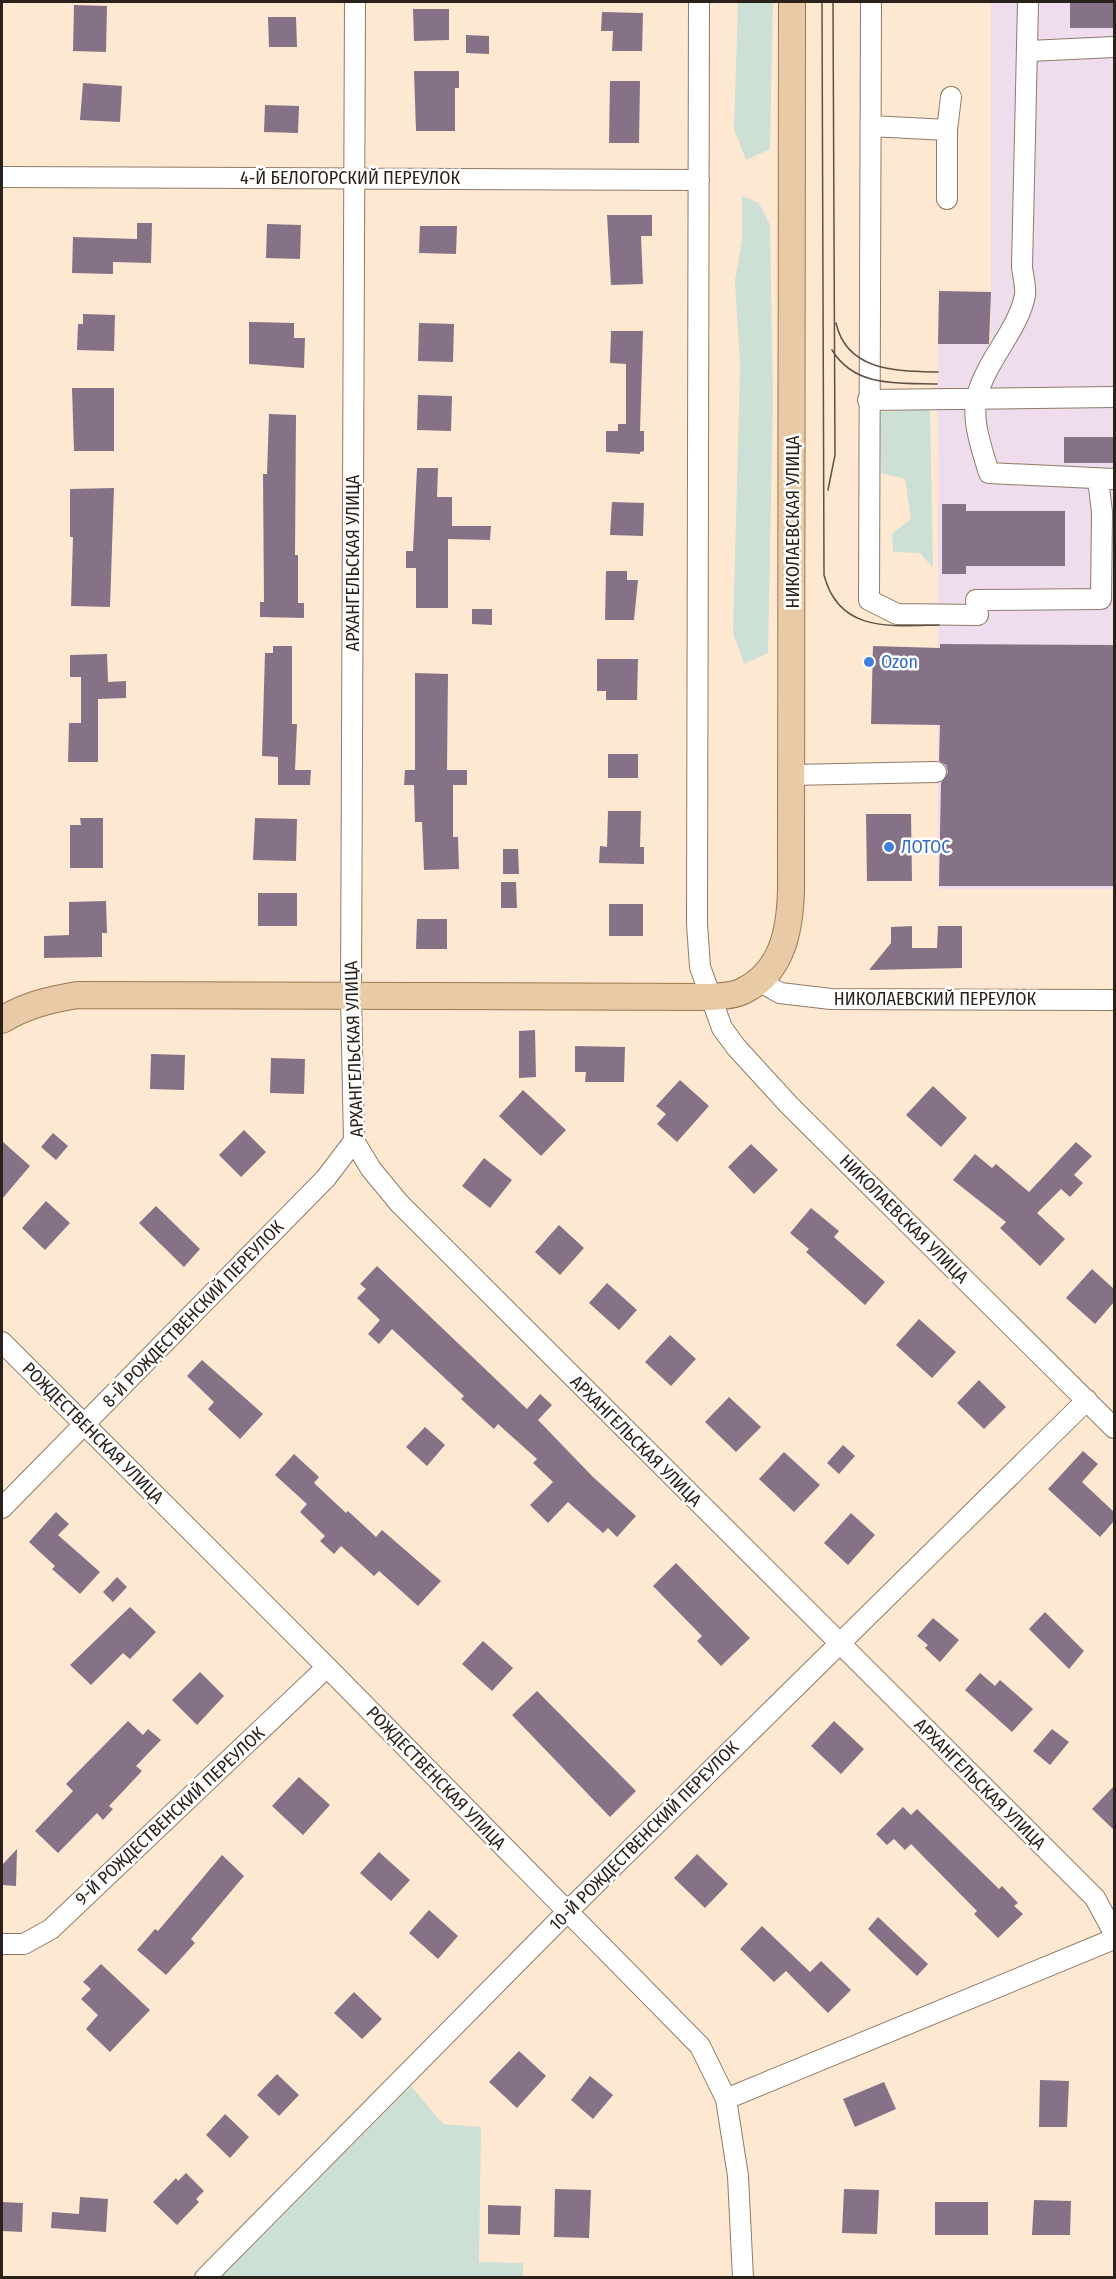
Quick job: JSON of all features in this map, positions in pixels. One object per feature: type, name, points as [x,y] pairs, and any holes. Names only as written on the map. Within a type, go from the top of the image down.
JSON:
[{"type":"main road","name":"НИКОЛАЕВСКАЯ УЛИЦА","points":[[711,998],[742,992],[759,981],[783,948],[790,926],[794,397],[792,2]]},
{"type":"main road","points":[[2,1020],[19,1009],[45,1000],[77,995],[711,998]]},
{"type":"street","name":"АРХАНГЕЛЬСКАЯ УЛИЦА","points":[[355,2],[351,996],[354,1141],[371,1169],[399,1203],[838,1644],[1095,1898],[1114,1933]]},
{"type":"street","name":"НИКОЛАЕВСКАЯ УЛИЦА","points":[[699,2],[697,924],[700,967],[722,1028],[789,1105],[1114,1428]]},
{"type":"street","points":[[871,2],[869,600],[897,614],[978,615],[976,600],[1101,599],[1102,512],[1106,479],[989,472],[977,436],[977,397],[992,358],[1013,324],[1025,294],[1022,267],[1029,51],[1028,2]]},
{"type":"street","points":[[1029,51],[1114,47]]},
{"type":"street","points":[[947,199],[947,130],[951,97]]},
{"type":"street","points":[[871,126],[947,130]]},
{"type":"street","name":"4-Й БЕЛОГОРСКИЙ ПЕРЕУЛОК","points":[[2,177],[699,180]]},
{"type":"street","points":[[868,400],[1114,397]]},
{"type":"street","points":[[791,775],[936,772]]},
{"type":"street","name":"НИКОЛАЕВСКИЙ ПЕРЕУЛОК","points":[[759,981],[780,993],[831,999],[1114,1000]]},
{"type":"street","name":"8-Й РОЖДЕСТВЕНСКИЙ ПЕРЕУЛОК","points":[[2,1508],[326,1178],[354,1141]]},
{"type":"street","name":"РОЖДЕСТВЕНСКАЯ УЛИЦА","points":[[2,1342],[327,1667],[700,2046],[726,2100],[738,2176],[742,2277]]},
{"type":"street","name":"10-Й РОЖДЕСТВЕНСКИЙ ПЕРЕУЛОК","points":[[205,2277],[567,1912],[1087,1400]]},
{"type":"street","name":"9-Й РОЖДЕСТВЕНСКИЙ ПЕРЕУЛОК","points":[[2,1944],[24,1944],[51,1929],[327,1667]]},
{"type":"street","points":[[726,2100],[1114,1939]]},
{"type":"shaded area","points":[[991,2],[1114,2],[1114,889],[938,889],[938,344],[991,344]]},
{"type":"green space","points":[[738,2],[773,2],[770,149],[746,160],[734,129]]},
{"type":"green space","points":[[742,196],[759,203],[770,225],[773,399],[768,653],[744,664],[733,633],[740,366],[735,280],[742,240]]},
{"type":"green space","points":[[930,409],[933,568],[920,553],[893,552],[892,534],[911,519],[905,479],[881,473],[880,412]]},
{"type":"green space","points":[[411,2086],[443,2124],[481,2127],[479,2262],[523,2263],[523,2278],[217,2278]]},
{"type":"building","points":[[1070,2],[1114,2],[1114,28],[1070,28]]},
{"type":"building","points":[[74,5],[107,6],[106,52],[73,51]]},
{"type":"building","points":[[413,9],[449,9],[449,40],[414,41]]},
{"type":"building","points":[[602,12],[643,13],[642,51],[612,51],[613,31],[601,31]]},
{"type":"building","points":[[268,17],[296,17],[297,47],[269,47]]},
{"type":"building","points":[[466,35],[489,36],[489,54],[466,53]]},
{"type":"building","points":[[414,71],[459,71],[459,88],[455,88],[455,131],[416,131]]},
{"type":"building","points":[[610,81],[640,81],[639,143],[609,143]]},
{"type":"building","points":[[83,83],[122,86],[120,122],[80,120]]},
{"type":"building","points":[[265,105],[299,106],[298,133],[264,132]]},
{"type":"building","points":[[607,215],[652,215],[652,236],[641,236],[643,284],[611,285]]},
{"type":"building","points":[[137,223],[152,223],[151,263],[113,262],[113,274],[72,273],[73,237],[137,239]]},
{"type":"building","points":[[267,224],[301,225],[300,259],[266,258]]},
{"type":"building","points":[[420,226],[457,226],[456,254],[419,253]]},
{"type":"building","points":[[939,291],[991,292],[989,344],[938,344]]},
{"type":"building","points":[[83,314],[115,315],[114,351],[77,350],[78,324],[83,324]]},
{"type":"building","points":[[249,322],[294,323],[294,338],[305,338],[304,368],[249,364]]},
{"type":"building","points":[[419,323],[454,324],[453,362],[418,361]]},
{"type":"building","points":[[611,331],[643,331],[640,431],[644,431],[644,451],[640,454],[606,452],[606,431],[618,431],[618,424],[626,424],[626,364],[610,363]]},
{"type":"building","points":[[72,388],[114,388],[114,451],[74,451]]},
{"type":"building","points":[[418,395],[452,396],[451,431],[417,430]]},
{"type":"building","points":[[269,414],[296,415],[295,555],[298,555],[298,603],[304,603],[304,618],[260,617],[260,602],[264,602],[263,474],[267,474]]},
{"type":"building","points":[[1064,437],[1114,437],[1114,463],[1064,463]]},
{"type":"building","points":[[417,468],[438,468],[437,497],[452,497],[452,526],[491,526],[490,540],[448,539],[448,608],[416,608],[416,568],[406,568],[406,551],[413,551]]},
{"type":"building","points":[[114,488],[110,607],[71,606],[73,537],[70,537],[70,489]]},
{"type":"building","points":[[612,502],[644,503],[643,536],[610,535]]},
{"type":"building","points":[[942,504],[966,504],[966,511],[1065,511],[1065,566],[966,566],[966,574],[942,574]]},
{"type":"building","points":[[606,571],[627,571],[627,580],[638,580],[634,620],[605,620]]},
{"type":"building","points":[[472,609],[492,609],[492,625],[472,624]]},
{"type":"building","points":[[940,644],[1114,645],[1114,886],[939,886],[941,783],[948,772],[946,765],[939,761],[940,725],[871,724],[873,646],[940,648]]},
{"type":"building","points":[[273,646],[292,646],[292,724],[297,724],[295,770],[311,770],[310,785],[278,785],[278,757],[262,756],[265,653],[273,653]]},
{"type":"building","points":[[107,654],[108,682],[126,681],[126,698],[98,699],[98,762],[68,762],[69,723],[81,723],[81,677],[70,677],[70,655]]},
{"type":"building","points":[[597,659],[638,659],[637,700],[606,700],[606,691],[597,691]]},
{"type":"building","points":[[415,673],[448,674],[447,770],[467,770],[467,785],[453,785],[453,837],[458,837],[459,869],[424,870],[422,822],[415,822],[414,785],[404,785],[405,770],[415,770]]},
{"type":"building","points":[[608,754],[638,754],[638,778],[608,778]]},
{"type":"building","points":[[608,811],[641,811],[640,847],[644,847],[644,864],[599,863],[600,846],[607,847]]},
{"type":"building","name":"ЛОТОС","points":[[866,814],[911,814],[912,881],[867,881]]},
{"type":"building","points":[[80,818],[103,818],[103,868],[70,868],[70,825],[81,825]]},
{"type":"building","points":[[255,818],[297,819],[296,861],[253,860]]},
{"type":"building","points":[[503,849],[518,849],[519,874],[503,874]]},
{"type":"building","points":[[501,882],[516,882],[517,908],[501,908]]},
{"type":"building","points":[[258,893],[297,893],[297,926],[258,926]]},
{"type":"building","points":[[106,901],[107,933],[102,933],[102,957],[44,958],[44,936],[69,935],[69,902]]},
{"type":"building","points":[[609,904],[643,904],[643,936],[609,936]]},
{"type":"building","points":[[417,919],[447,919],[447,949],[416,949]]},
{"type":"building","points":[[912,926],[912,948],[937,948],[938,926],[962,926],[962,968],[869,970],[891,943],[891,927]]},
{"type":"building","points":[[535,1030],[536,1077],[519,1078],[519,1031]]},
{"type":"building","points":[[575,1046],[625,1047],[624,1082],[585,1082],[586,1072],[575,1072]]},
{"type":"building","points":[[151,1054],[185,1055],[184,1090],[150,1089]]},
{"type":"building","points":[[271,1058],[305,1059],[304,1094],[270,1093]]},
{"type":"building","points":[[680,1080],[709,1106],[677,1142],[657,1124],[666,1114],[656,1106]]},
{"type":"building","points":[[933,1086],[967,1118],[941,1147],[906,1115]]},
{"type":"building","points":[[523,1090],[566,1130],[541,1156],[499,1116]]},
{"type":"building","points":[[244,1130],[266,1152],[241,1177],[219,1155]]},
{"type":"building","points":[[53,1133],[68,1146],[56,1160],[41,1147]]},
{"type":"building","points":[[2,1141],[30,1166],[2,1199]]},
{"type":"building","points":[[1076,1142],[1092,1156],[1074,1175],[1083,1183],[1070,1197],[1061,1189],[1037,1213],[1065,1239],[1040,1266],[1000,1228],[1006,1222],[953,1180],[975,1154],[992,1168],[996,1164],[1029,1192]]},
{"type":"building","points":[[751,1144],[778,1170],[754,1194],[728,1167]]},
{"type":"building","points":[[484,1158],[512,1180],[490,1208],[462,1186]]},
{"type":"building","points":[[46,1201],[70,1223],[45,1250],[22,1228]]},
{"type":"building","points":[[156,1206],[200,1249],[184,1267],[139,1223]]},
{"type":"building","points":[[811,1208],[839,1231],[834,1237],[885,1282],[865,1305],[806,1252],[809,1249],[790,1233]]},
{"type":"building","points":[[559,1225],[584,1248],[560,1275],[535,1252]]},
{"type":"building","points":[[377,1266],[527,1409],[540,1394],[552,1405],[538,1420],[593,1477],[636,1516],[617,1537],[608,1528],[603,1533],[568,1502],[548,1523],[530,1505],[553,1482],[533,1463],[537,1459],[498,1424],[494,1429],[461,1399],[464,1396],[392,1329],[379,1344],[368,1334],[380,1320],[357,1298],[366,1289],[360,1284]]},
{"type":"building","points":[[1092,1269],[1114,1289],[1114,1302],[1095,1324],[1066,1298]]},
{"type":"building","points":[[607,1283],[637,1310],[619,1330],[589,1303]]},
{"type":"building","points":[[919,1319],[956,1352],[932,1378],[896,1345]]},
{"type":"building","points":[[670,1335],[696,1359],[671,1386],[645,1362]]},
{"type":"building","points":[[202,1360],[263,1414],[240,1439],[208,1409],[214,1402],[187,1376]]},
{"type":"building","points":[[979,1380],[1006,1407],[984,1429],[957,1403]]},
{"type":"building","points":[[729,1397],[761,1427],[736,1452],[705,1422]]},
{"type":"building","points":[[425,1427],[445,1445],[427,1466],[406,1447]]},
{"type":"building","points":[[843,1445],[855,1456],[839,1474],[827,1463]]},
{"type":"building","points":[[1083,1451],[1098,1464],[1082,1482],[1114,1512],[1114,1521],[1100,1537],[1048,1489]]},
{"type":"building","points":[[784,1452],[820,1485],[794,1512],[759,1479]]},
{"type":"building","points":[[294,1454],[319,1477],[314,1483],[346,1513],[348,1511],[376,1537],[382,1530],[441,1581],[418,1606],[379,1571],[374,1576],[341,1546],[334,1554],[320,1541],[325,1536],[300,1512],[307,1504],[275,1475]]},
{"type":"building","points":[[56,1512],[69,1524],[58,1535],[100,1572],[80,1594],[52,1569],[55,1566],[29,1542]]},
{"type":"building","points":[[851,1513],[875,1535],[848,1565],[824,1543]]},
{"type":"building","points":[[676,1563],[750,1638],[721,1666],[697,1641],[702,1636],[653,1586]]},
{"type":"building","points":[[117,1577],[127,1587],[113,1602],[103,1592]]},
{"type":"building","points":[[130,1607],[156,1632],[130,1659],[123,1653],[91,1685],[70,1665]]},
{"type":"building","points":[[1045,1612],[1084,1651],[1069,1669],[1029,1629]]},
{"type":"building","points":[[933,1618],[959,1640],[940,1662],[925,1648],[928,1645],[917,1636]]},
{"type":"building","points":[[483,1641],[513,1668],[492,1691],[462,1664]]},
{"type":"building","points":[[200,1672],[224,1696],[197,1725],[172,1700]]},
{"type":"building","points":[[980,1673],[995,1686],[1000,1680],[1033,1709],[1012,1732],[965,1690]]},
{"type":"building","points":[[537,1691],[636,1791],[610,1817],[512,1715]]},
{"type":"building","points":[[128,1721],[143,1735],[148,1729],[161,1740],[136,1766],[142,1771],[109,1806],[113,1809],[103,1820],[97,1813],[58,1853],[35,1831],[73,1791],[66,1784]]},
{"type":"building","points":[[834,1721],[864,1749],[841,1774],[811,1746]]},
{"type":"building","points":[[1052,1729],[1069,1742],[1050,1765],[1033,1751]]},
{"type":"building","points":[[299,1777],[330,1805],[303,1835],[272,1806]]},
{"type":"building","points":[[1114,1786],[1114,1830],[1092,1809]]},
{"type":"building","points":[[903,1807],[911,1815],[917,1809],[999,1889],[1002,1886],[1018,1903],[1014,1906],[1023,1914],[998,1938],[974,1914],[977,1911],[911,1844],[905,1850],[894,1839],[887,1845],[876,1834]]},
{"type":"building","points":[[17,1849],[16,1886],[2,1885],[2,1865]]},
{"type":"building","points":[[379,1852],[410,1880],[391,1901],[360,1873]]},
{"type":"building","points":[[697,1854],[728,1884],[705,1908],[674,1878]]},
{"type":"building","points":[[222,1855],[244,1876],[191,1939],[195,1943],[166,1975],[137,1950],[155,1929],[158,1931]]},
{"type":"building","points":[[429,1910],[458,1936],[438,1959],[409,1933]]},
{"type":"building","points":[[878,1917],[928,1964],[917,1976],[868,1929]]},
{"type":"building","points":[[762,1926],[810,1972],[821,1961],[851,1990],[828,2013],[786,1971],[774,1982],[740,1949]]},
{"type":"building","points":[[101,1964],[150,2010],[110,2052],[86,2029],[98,2015],[81,1999],[91,1989],[83,1982]]},
{"type":"building","points":[[354,1992],[382,2019],[362,2039],[334,2013]]},
{"type":"building","points":[[519,2051],[546,2076],[517,2108],[489,2082]]},
{"type":"building","points":[[277,2074],[299,2095],[279,2116],[257,2095]]},
{"type":"building","points":[[590,2076],[613,2095],[593,2119],[571,2100]]},
{"type":"building","points":[[1040,2080],[1069,2081],[1067,2127],[1039,2127]]},
{"type":"building","points":[[884,2082],[896,2109],[855,2127],[843,2099]]},
{"type":"building","points":[[225,2114],[249,2137],[230,2158],[206,2135]]},
{"type":"building","points":[[186,2173],[204,2191],[196,2199],[199,2202],[177,2225],[153,2202],[176,2178],[178,2181]]},
{"type":"building","points":[[555,2189],[591,2190],[589,2238],[554,2237]]},
{"type":"building","points":[[844,2189],[879,2190],[877,2234],[842,2233]]},
{"type":"building","points":[[80,2197],[108,2199],[106,2232],[51,2228],[52,2212],[79,2214]]},
{"type":"building","points":[[1034,2200],[1071,2201],[1070,2235],[1032,2235]]},
{"type":"building","points":[[2,2202],[23,2203],[22,2232],[2,2231]]},
{"type":"building","points":[[935,2202],[988,2202],[988,2235],[935,2235]]},
{"type":"building","points":[[488,2205],[521,2206],[520,2235],[488,2234]]},
{"type":"tram line","points":[[822,2],[824,575],[831,594],[854,617],[885,625],[939,625]]},
{"type":"tram line","points":[[828,490],[835,455],[833,2]]},
{"type":"tram line","points":[[836,323],[842,339],[851,351],[863,360],[891,369],[938,372]]},
{"type":"tram line","points":[[832,350],[842,362],[865,377],[893,383],[937,384]]},
{"type":"place","name":"Ozon","points":[[869,662]]},
{"type":"place","name":"ЛОТОС","points":[[889,847]]}]
